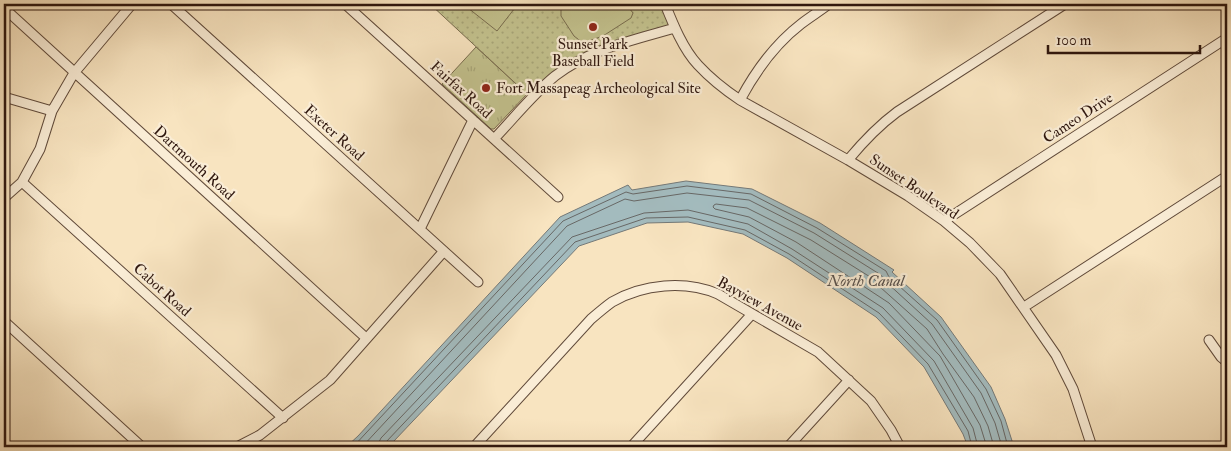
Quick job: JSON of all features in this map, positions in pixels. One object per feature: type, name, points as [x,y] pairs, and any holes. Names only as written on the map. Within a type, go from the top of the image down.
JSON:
[{"type":"street","points":[[4,198],[22,182],[40,150],[52,111],[74,73],[132,4]]},
{"type":"street","name":"Exeter Road","points":[[171,4],[478,282]]},
{"type":"street","name":"Fairfax Road","points":[[345,4],[558,197]]},
{"type":"street","name":"Sunset Boulevard","points":[[665,4],[675,28],[697,64],[725,89],[740,100],[908,196],[944,221],[970,243],[1000,274],[1056,355],[1073,389],[1092,447]]},
{"type":"street","points":[[740,100],[752,77],[783,40],[829,4]]},
{"type":"street","points":[[848,160],[872,132],[897,112],[1065,4]]},
{"type":"street","name":"Dartmouth Road","points":[[4,8],[366,338]]},
{"type":"street","points":[[494,139],[536,95],[569,67],[598,52],[675,28]]},
{"type":"street","name":"Cameo Drive","points":[[944,221],[1227,38]]},
{"type":"street","points":[[4,97],[52,111]]},
{"type":"street","points":[[420,229],[473,120]]},
{"type":"street","points":[[1024,308],[1227,176]]},
{"type":"street","name":"Cabot Road","points":[[22,182],[283,418]]},
{"type":"street","points":[[237,447],[260,435],[330,380],[444,251]]},
{"type":"street","name":"Bayview Avenue","points":[[474,447],[591,319],[613,302],[632,293],[649,288],[668,286],[690,286],[710,290],[818,352],[871,401],[900,447]]},
{"type":"street","points":[[631,447],[752,314]]},
{"type":"street","points":[[4,320],[142,447]]},
{"type":"street","points":[[1209,340],[1227,362]]},
{"type":"street","points":[[788,447],[849,380]]},
{"type":"green space","points":[[430,4],[661,4],[670,25],[595,48],[562,64],[527,94]]},
{"type":"green space","points":[[463,4],[518,4],[497,31]]},
{"type":"green space","name":"Sunset Park Baseball Field","points":[[561,4],[626,4],[633,13],[631,18],[603,36],[583,43],[574,36],[561,16]]},
{"type":"green space","points":[[476,47],[527,94],[494,129],[491,129],[442,84]]},
{"type":"water","name":"North Canal","points":[[686,181],[752,189],[820,223],[894,270],[892,272],[941,317],[991,387],[1005,419],[1014,447],[968,447],[963,434],[924,367],[876,317],[787,258],[743,234],[688,222],[647,223],[579,246],[394,441],[387,447],[346,447],[560,217],[628,185],[632,190]]},
{"type":"place","name":"Sunset Park Baseball Field","points":[[593,27]]},
{"type":"place","name":"Fort Massapeag Archeological Site","points":[[486,88]]}]
